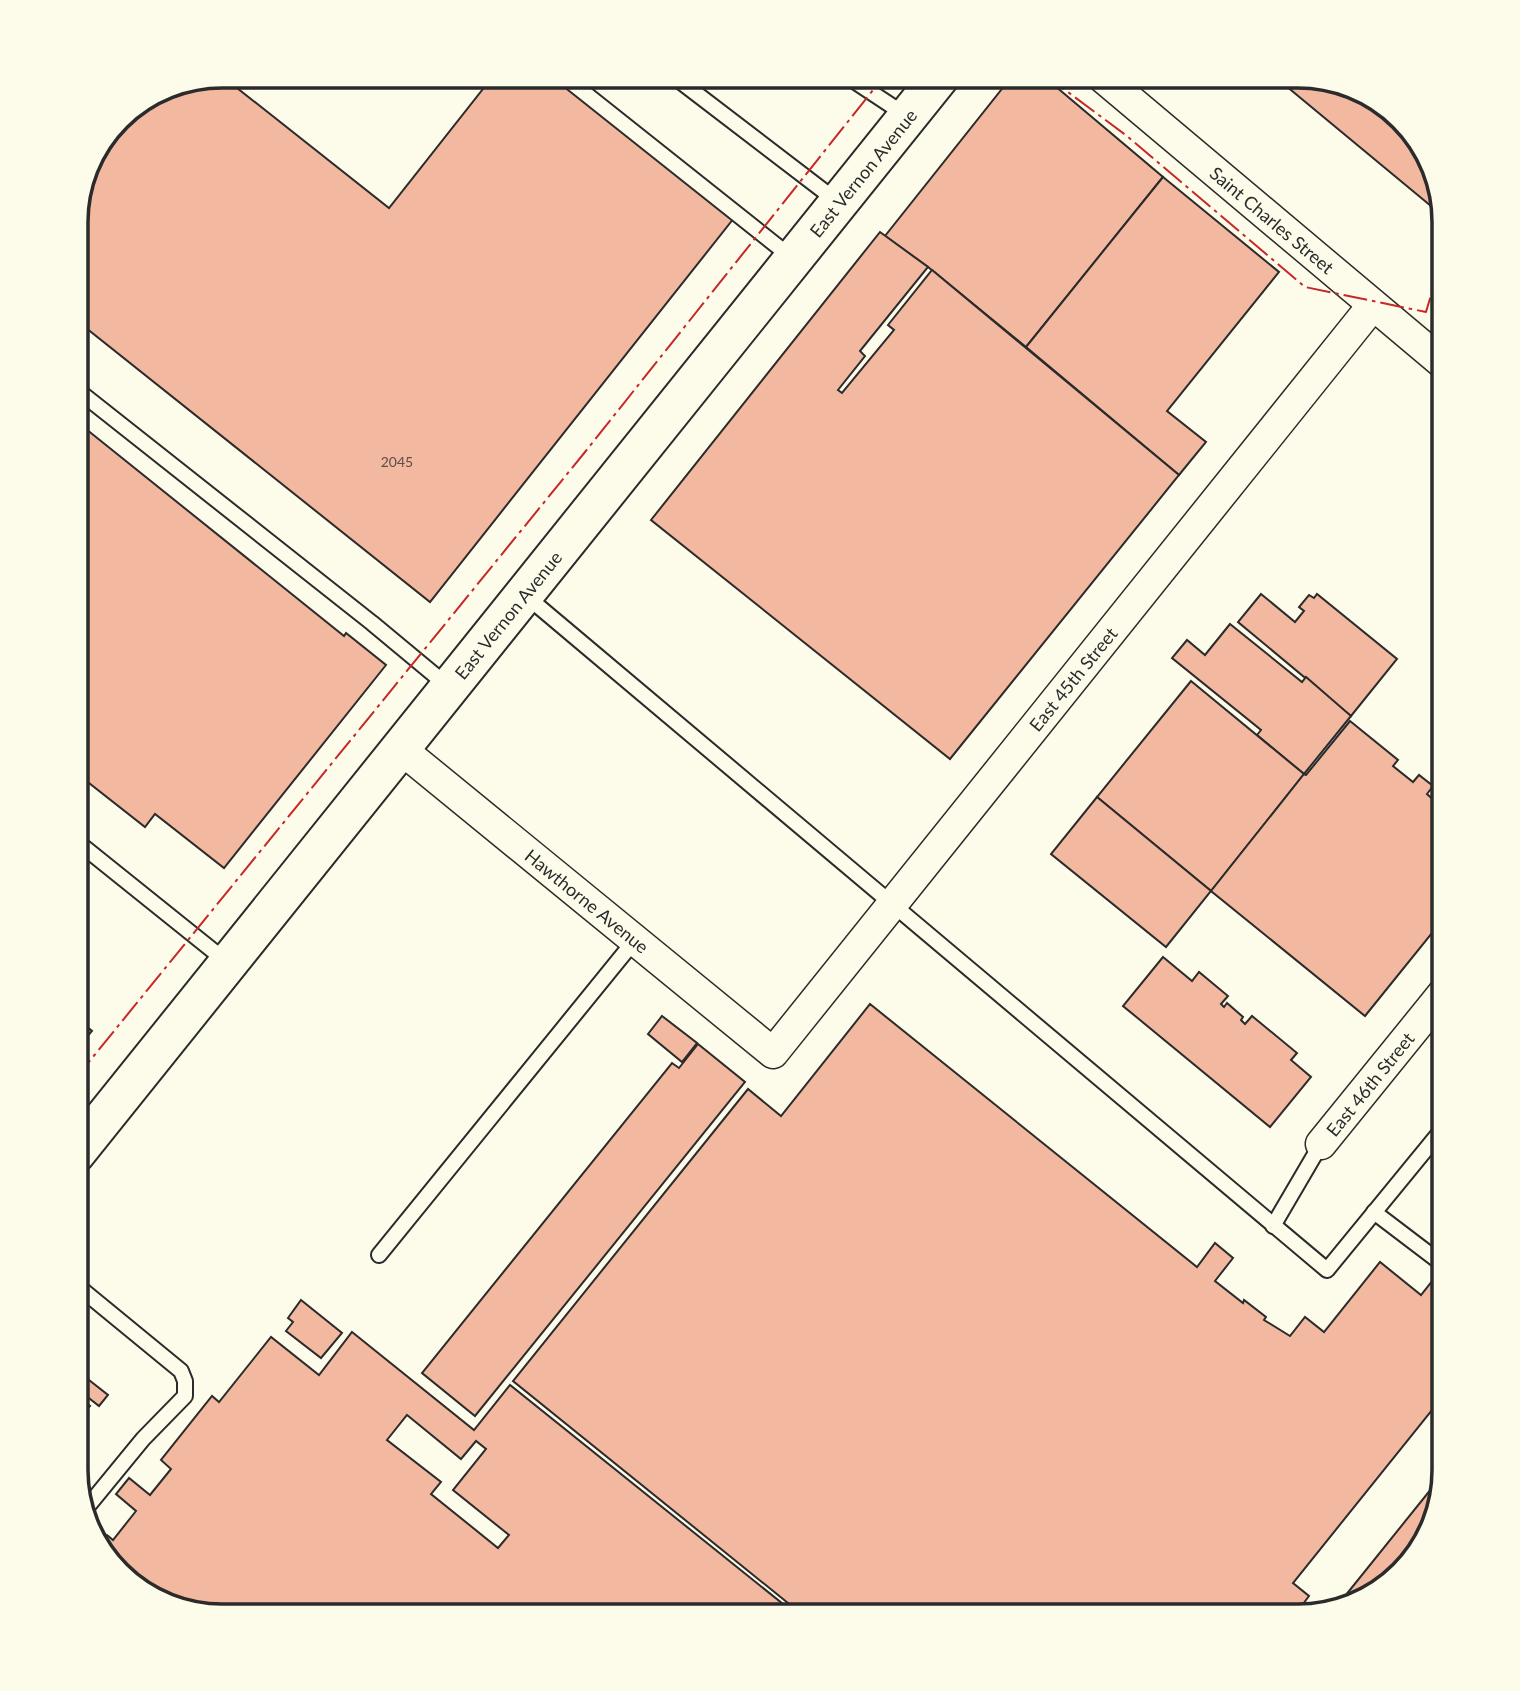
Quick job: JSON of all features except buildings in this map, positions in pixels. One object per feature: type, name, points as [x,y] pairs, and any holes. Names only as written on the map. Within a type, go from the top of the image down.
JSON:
[{"type":"main road","name":"East Vernon Avenue","points":[[88,1138],[931,88]]},
{"type":"street","name":"Saint Charles Street","points":[[1115,88],[1432,354]]},
{"type":"street","name":"East 45th Street","points":[[773,1053],[1373,305]]},
{"type":"street","name":"Hawthorne Avenue","points":[[401,749],[773,1053]]},
{"type":"street","name":"East 46th Street","points":[[1321,1144],[1432,1007]]},
{"type":"lane","points":[[578,88],[794,259]]},
{"type":"lane","points":[[690,88],[839,202]]},
{"type":"lane","points":[[864,88],[908,117]]},
{"type":"lane","points":[[88,398],[450,688]]},
{"type":"lane","points":[[524,595],[1327,1270],[1432,1142]]},
{"type":"lane","points":[[88,850],[229,963]]},
{"type":"lane","points":[[379,1255],[635,940]]},
{"type":"lane","points":[[1273,1226],[1321,1144]]},
{"type":"lane","points":[[1374,1212],[1432,1256]]},
{"type":"lane","points":[[88,1295],[181,1371],[185,1381],[185,1396],[143,1440],[92,1501]]},
{"type":"power","points":[[88,1063],[585,452],[875,88]]},
{"type":"power","points":[[1062,88],[1127,136],[1305,287],[1426,312],[1432,292]]}]
